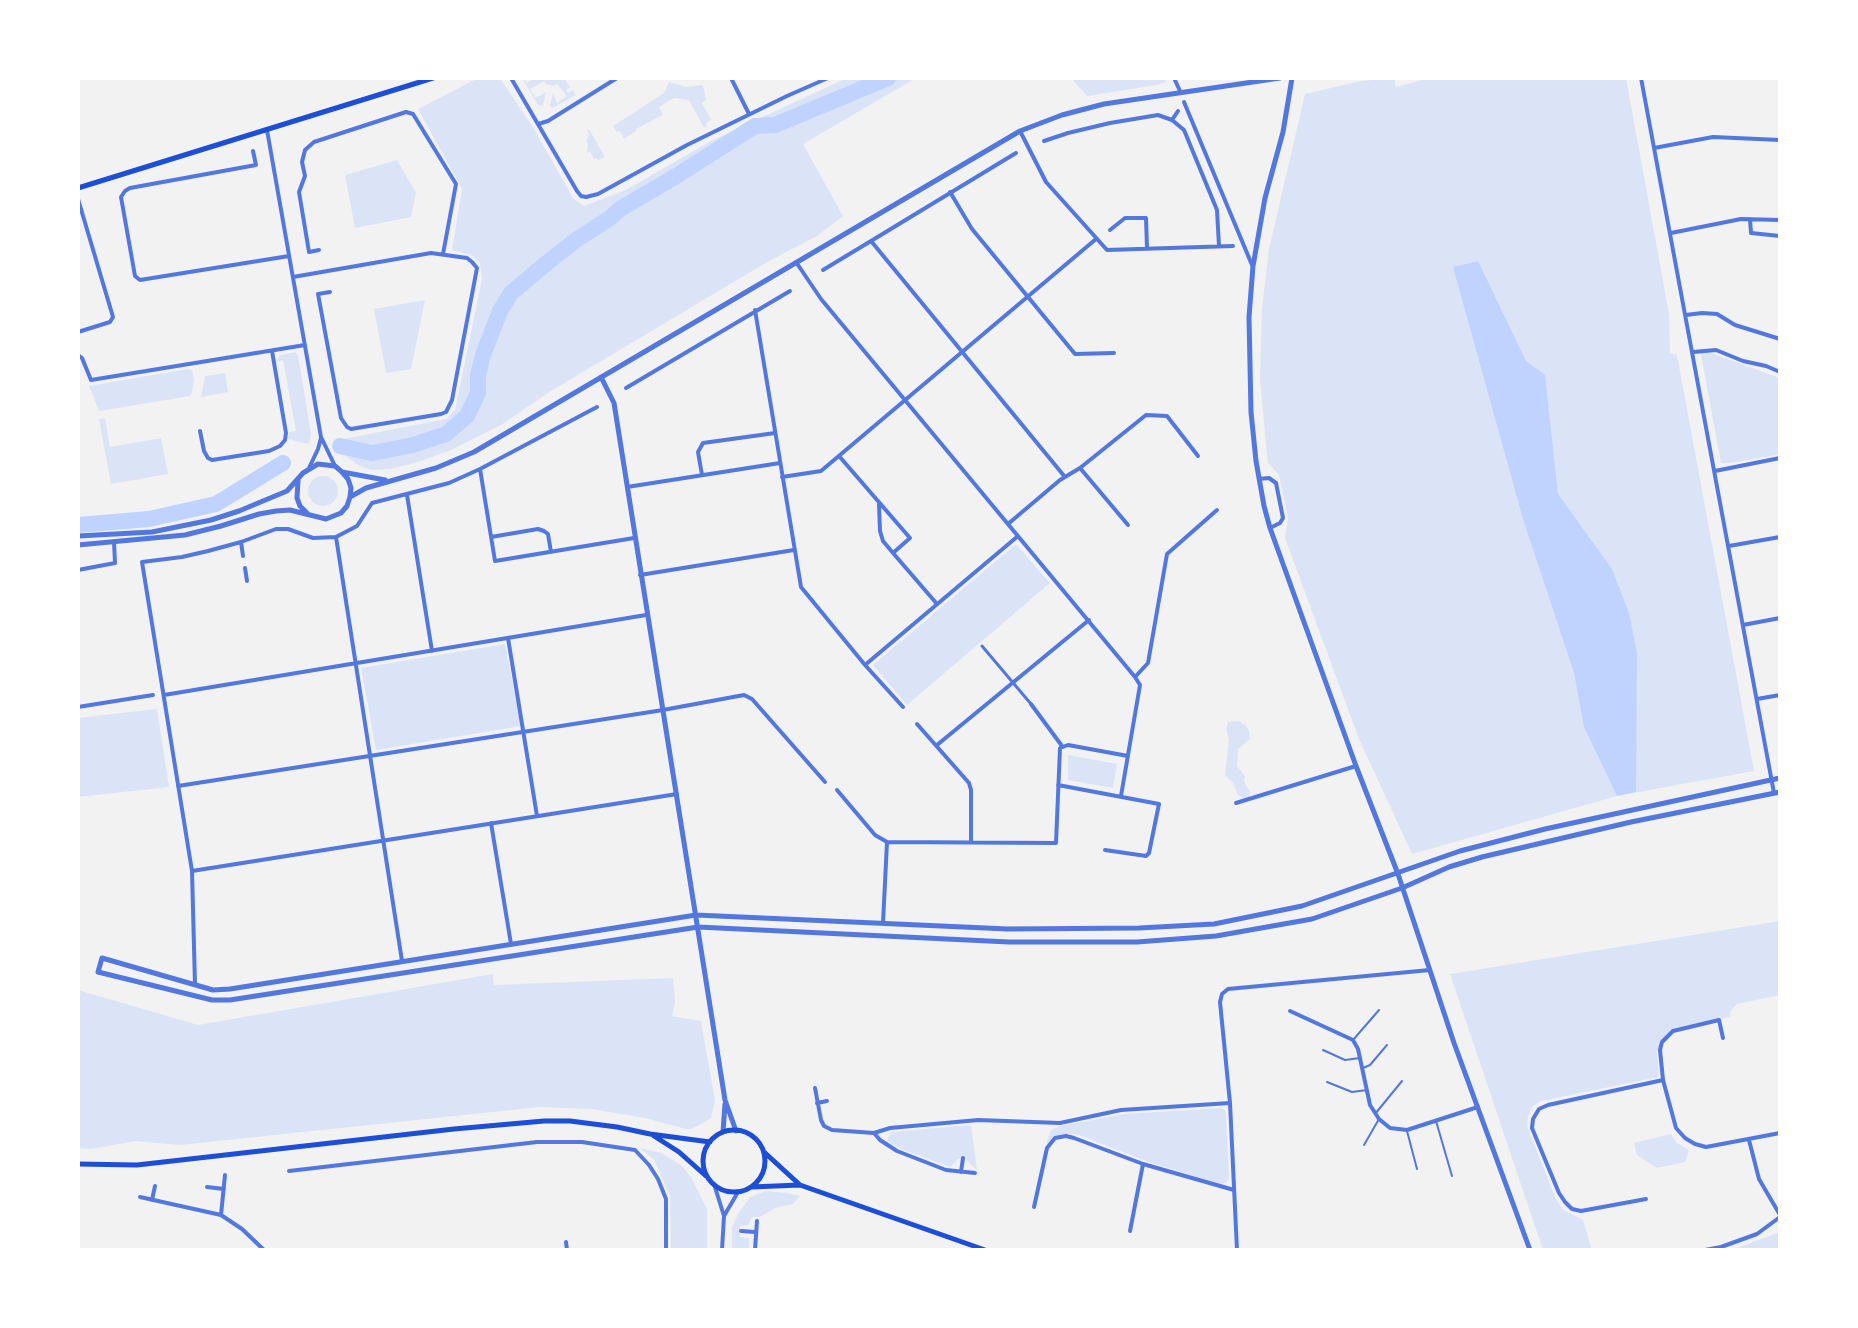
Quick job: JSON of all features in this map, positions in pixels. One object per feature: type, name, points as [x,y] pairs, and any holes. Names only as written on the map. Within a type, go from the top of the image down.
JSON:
[{"type":"main road","points":[[78,188],[433,78]]},
{"type":"main road","points":[[78,1164],[137,1165],[544,1121],[570,1121],[710,1142]]},
{"type":"main road","points":[[708,1177],[703,1159],[710,1142],[723,1132],[736,1131],[754,1138],[763,1150],[800,1185]]},
{"type":"main road","points":[[650,1134],[679,1152],[721,1189],[738,1192],[751,1187],[800,1185],[985,1250]]},
{"type":"main road","points":[[751,1187],[760,1178],[764,1168],[763,1150]]},
{"type":"street","points":[[511,78],[577,191],[581,196],[586,197],[598,194],[687,145],[828,78]]},
{"type":"street","points":[[538,124],[548,121],[617,78]]},
{"type":"street","points":[[731,78],[749,114]]},
{"type":"street","points":[[1174,78],[1180,91]]},
{"type":"street","points":[[350,497],[388,480],[425,472],[474,452],[1020,131],[1062,115],[1104,104],[1280,78]]},
{"type":"street","points":[[1292,78],[1283,132],[1265,198],[1253,266],[1249,317],[1251,412],[1259,479],[1270,528],[1356,766],[1398,874],[1530,1250]]},
{"type":"street","points":[[1641,78],[1771,780],[1777,792],[1631,822],[1482,857],[1449,867],[1402,888],[1312,920],[1216,936],[1137,942],[1009,942],[698,927],[230,1000],[212,1000],[98,972],[102,958],[213,990],[230,989],[696,915],[1008,929],[1139,928],[1214,924],[1302,906],[1460,851],[1545,829],[1771,780],[1780,778]]},
{"type":"street","points":[[1184,102],[1253,266]]},
{"type":"street","points":[[1172,120],[1178,111]]},
{"type":"street","points":[[319,250],[309,252],[299,192],[305,176],[302,162],[305,150],[314,142],[406,112],[413,114],[456,184],[443,254]]},
{"type":"street","points":[[1044,141],[1110,123],[1158,115],[1172,120],[1184,130],[1217,210],[1219,246]]},
{"type":"street","points":[[78,545],[185,535],[259,513],[276,511],[290,510],[314,517],[333,517],[347,506],[350,497],[348,479],[335,466],[321,437],[267,130]]},
{"type":"street","points":[[1020,131],[1046,182],[1107,250],[1233,246]]},
{"type":"street","points":[[1654,148],[1713,137],[1780,140]]},
{"type":"street","points":[[253,151],[256,165],[130,188],[125,191],[121,197],[135,276],[140,280],[289,255]]},
{"type":"street","points":[[823,270],[1017,153]]},
{"type":"street","points":[[951,192],[972,229],[1075,354],[1114,353]]},
{"type":"street","points":[[78,199],[113,317],[110,322],[78,332]]},
{"type":"street","points":[[1110,230],[1125,218],[1146,218],[1147,248]]},
{"type":"street","points":[[1671,233],[1741,219],[1780,220]]},
{"type":"street","points":[[1750,219],[1751,233],[1780,236]]},
{"type":"street","points":[[782,477],[821,471],[1096,239]]},
{"type":"street","points":[[871,241],[1065,477]]},
{"type":"street","points":[[293,277],[431,253],[467,258],[476,265],[452,400],[446,412],[351,429],[346,427],[341,418],[318,294],[330,292]]},
{"type":"street","points":[[796,262],[821,298],[1135,676],[1140,685],[1121,796]]},
{"type":"street","points":[[626,388],[790,291]]},
{"type":"street","points":[[755,310],[801,587],[903,708]]},
{"type":"street","points":[[1686,315],[1718,314],[1735,325],[1780,339]]},
{"type":"street","points":[[78,355],[82,358],[91,380],[305,345]]},
{"type":"street","points":[[1693,352],[1716,350],[1780,372]]},
{"type":"street","points":[[200,431],[204,451],[212,460],[280,446],[285,440],[286,433],[272,351]]},
{"type":"street","points":[[601,377],[614,403],[725,1100],[736,1131]]},
{"type":"street","points":[[195,985],[192,871],[142,562],[182,557],[241,542],[276,529],[288,529],[313,538],[336,537],[357,526],[372,503],[449,483],[597,407]]},
{"type":"street","points":[[1008,524],[1146,415],[1167,416],[1198,456]]},
{"type":"street","points":[[702,475],[698,452],[703,443],[775,433]]},
{"type":"street","points":[[78,536],[152,532],[239,512],[287,491],[309,468],[321,437]]},
{"type":"street","points":[[838,456],[910,538],[893,553]]},
{"type":"street","points":[[1715,471],[1780,458]]},
{"type":"street","points":[[626,487],[780,463]]},
{"type":"street","points":[[309,468],[327,464],[335,466]]},
{"type":"street","points":[[1080,468],[1128,525]]},
{"type":"street","points":[[480,469],[495,561],[634,538]]},
{"type":"street","points":[[342,472],[388,480]]},
{"type":"street","points":[[1259,479],[1269,478],[1276,483],[1283,518],[1280,523],[1270,528]]},
{"type":"street","points":[[298,480],[297,498],[306,513],[314,517]]},
{"type":"street","points":[[407,495],[432,651]]},
{"type":"street","points":[[879,503],[880,531],[884,541],[937,604]]},
{"type":"street","points":[[1135,676],[1144,669],[1150,656],[1167,554],[1217,510]]},
{"type":"street","points":[[492,537],[538,529],[548,534],[551,552]]},
{"type":"street","points":[[336,537],[402,962]]},
{"type":"street","points":[[865,665],[1018,537]]},
{"type":"street","points":[[1729,546],[1780,537]]},
{"type":"street","points":[[241,542],[243,556]]},
{"type":"street","points":[[78,570],[115,563],[114,543]]},
{"type":"street","points":[[640,575],[794,550]]},
{"type":"street","points":[[245,568],[247,581]]},
{"type":"street","points":[[164,695],[646,615]]},
{"type":"street","points":[[1743,625],[1780,618]]},
{"type":"street","points":[[937,745],[1089,620]]},
{"type":"street","points":[[508,638],[537,816]]},
{"type":"street","points":[[982,646],[1031,704],[1062,746]]},
{"type":"street","points":[[78,707],[153,695]]},
{"type":"street","points":[[178,786],[663,710],[744,695],[752,699],[825,782]]},
{"type":"street","points":[[1757,699],[1780,695]]},
{"type":"street","points":[[917,724],[969,783],[971,842]]},
{"type":"street","points":[[1062,746],[1068,745],[1128,756]]},
{"type":"street","points":[[837,790],[875,835],[887,842],[1056,843],[1059,752],[1062,746]]},
{"type":"street","points":[[1236,803],[1356,766]]},
{"type":"street","points":[[1058,785],[1159,804],[1149,853],[1143,857],[1105,850]]},
{"type":"street","points":[[192,871],[677,794]]},
{"type":"street","points":[[491,824],[511,944]]},
{"type":"street","points":[[883,924],[887,842]]},
{"type":"street","points":[[1214,924],[1216,936]]},
{"type":"street","points":[[1237,1250],[1230,1103],[1220,1002],[1222,994],[1228,989],[1430,970]]},
{"type":"street","points":[[1290,1011],[1353,1040],[1360,1058],[1370,1105],[1379,1119],[1390,1128],[1407,1130],[1478,1107]]},
{"type":"street","points":[[1723,1038],[1719,1020],[1673,1031],[1662,1042],[1660,1050],[1663,1080],[1676,1128],[1695,1144],[1706,1147],[1780,1133]]},
{"type":"street","points":[[1646,1199],[1581,1211],[1572,1209],[1565,1202],[1551,1175],[1532,1128],[1533,1119],[1539,1109],[1548,1105],[1663,1080]]},
{"type":"street","points":[[815,1088],[824,1126],[832,1130],[874,1133],[890,1128],[978,1120],[1060,1123],[1121,1110],[1230,1103]]},
{"type":"street","points":[[723,1132],[725,1100]]},
{"type":"street","points":[[817,1103],[827,1101]]},
{"type":"street","points":[[874,1133],[879,1140],[897,1151],[946,1170],[975,1173]]},
{"type":"street","points":[[1034,1208],[1047,1148],[1055,1138],[1074,1138],[1143,1164],[1234,1190]]},
{"type":"street","points":[[1705,1250],[1721,1247],[1757,1234],[1780,1216],[1759,1179],[1749,1140]]},
{"type":"street","points":[[289,1171],[537,1142],[582,1142],[635,1150],[658,1179],[666,1199],[666,1250]]},
{"type":"street","points":[[961,1172],[963,1158]]},
{"type":"street","points":[[1130,1231],[1143,1164]]},
{"type":"street","points":[[221,1215],[225,1175]]},
{"type":"street","points":[[714,1184],[724,1216],[722,1250]]},
{"type":"street","points":[[152,1200],[155,1186]]},
{"type":"street","points":[[207,1187],[224,1189]]},
{"type":"street","points":[[724,1216],[738,1192]]},
{"type":"street","points":[[140,1197],[221,1215],[242,1229],[264,1250]]},
{"type":"street","points":[[755,1250],[757,1221]]},
{"type":"street","points":[[741,1231],[755,1232]]},
{"type":"street","points":[[566,1242],[567,1250]]},
{"type":"lane","points":[[1353,1040],[1379,1010]]},
{"type":"lane","points":[[1362,1068],[1370,1065],[1386,1045]]},
{"type":"lane","points":[[1323,1050],[1345,1060],[1360,1058]]},
{"type":"lane","points":[[1375,1114],[1401,1081]]},
{"type":"lane","points":[[1327,1082],[1352,1092],[1367,1090]]},
{"type":"lane","points":[[1364,1145],[1379,1119]]},
{"type":"lane","points":[[1436,1121],[1452,1176]]},
{"type":"lane","points":[[1407,1130],[1417,1169]]},
{"type":"shaded area","points":[[478,78],[500,78],[534,129],[573,198],[584,206],[626,190],[711,141],[847,78],[916,78],[803,144],[843,216],[817,236],[769,261],[551,391],[501,425],[451,450],[418,462],[391,469],[371,470],[358,465],[338,451],[333,441],[446,419],[455,410],[482,279],[480,263],[471,255],[452,250],[462,189],[418,109]]},
{"type":"shaded area","points":[[534,78],[564,78],[570,87],[566,90],[568,93],[573,90],[576,95],[552,108],[550,106],[553,93],[557,103],[567,96],[557,84],[554,86],[544,81],[530,89],[536,98],[546,92],[543,105],[539,106],[523,80],[527,83]]},
{"type":"shaded area","points":[[1071,78],[1165,78],[1165,82],[1087,96]]},
{"type":"shaded area","points":[[1394,78],[1396,87],[1429,78],[1626,78],[1669,314],[1670,353],[1677,355],[1754,771],[1617,796],[1412,854],[1359,739],[1285,538],[1288,518],[1279,475],[1268,463],[1260,379],[1262,308],[1269,249],[1305,94],[1361,81]]},
{"type":"shaded area","points":[[669,82],[686,87],[703,85],[706,100],[702,103],[711,120],[706,123],[707,126],[704,128],[689,100],[674,98],[659,107],[663,115],[636,129],[624,139],[620,131],[617,132],[613,126],[664,93]]},
{"type":"shaded area","points":[[589,129],[605,157],[598,160],[594,159],[590,151],[587,153],[588,143],[586,142],[589,134],[587,130]]},
{"type":"shaded area","points":[[397,160],[416,193],[411,217],[355,228],[345,175]]},
{"type":"shaded area","points":[[425,300],[411,369],[386,373],[374,309]]},
{"type":"shaded area","points":[[1700,349],[1780,378],[1780,448],[1777,455],[1721,463]]},
{"type":"shaded area","points":[[295,352],[298,355],[311,434],[309,444],[288,439],[289,432],[296,431],[283,360],[276,362],[281,355]]},
{"type":"shaded area","points":[[192,370],[194,379],[190,396],[99,411],[89,386]]},
{"type":"shaded area","points":[[225,373],[228,392],[201,397],[205,376]]},
{"type":"shaded area","points":[[105,418],[110,447],[161,438],[168,474],[111,484],[99,419]]},
{"type":"shaded area","points":[[323,476],[329,477],[337,485],[337,497],[329,505],[323,506],[317,505],[309,497],[308,491],[309,485],[317,477]]},
{"type":"shaded area","points":[[1016,544],[1050,583],[907,705],[873,665]]},
{"type":"shaded area","points":[[505,644],[521,726],[376,750],[361,668]]},
{"type":"shaded area","points":[[157,709],[169,787],[78,797],[78,718]]},
{"type":"shaded area","points":[[1239,721],[1246,726],[1250,739],[1238,749],[1237,766],[1245,776],[1244,781],[1250,792],[1249,797],[1243,798],[1238,795],[1233,783],[1225,775],[1229,739],[1226,729],[1228,722]]},
{"type":"shaded area","points":[[1068,755],[1117,764],[1113,788],[1068,780]]},
{"type":"shaded area","points":[[1780,921],[1780,995],[1737,1004],[1730,1012],[1730,1017],[1676,1030],[1657,1051],[1659,1077],[1541,1101],[1533,1106],[1528,1116],[1527,1126],[1555,1197],[1562,1209],[1583,1220],[1592,1250],[1543,1250],[1450,974]]},
{"type":"shaded area","points":[[493,974],[494,985],[673,978],[675,1002],[672,1016],[701,1021],[715,1101],[711,1118],[692,1129],[686,1129],[645,1118],[592,1109],[540,1107],[180,1145],[135,1141],[91,1149],[78,1148],[78,990],[198,1025]]},
{"type":"shaded area","points":[[1221,1108],[1226,1114],[1229,1179],[1226,1183],[1220,1184],[1149,1162],[1076,1134],[1062,1134],[1053,1139],[1048,1148],[1047,1142],[1051,1130],[1060,1126],[1124,1114]]},
{"type":"shaded area","points":[[971,1125],[977,1170],[965,1159],[958,1159],[950,1167],[901,1149],[887,1141],[891,1132]]},
{"type":"shaded area","points":[[1671,1134],[1677,1143],[1689,1150],[1685,1162],[1657,1168],[1637,1155],[1634,1143]]},
{"type":"shaded area","points":[[640,1148],[661,1153],[681,1165],[691,1177],[707,1209],[707,1250],[671,1250],[670,1196],[654,1160]]},
{"type":"shaded area","points":[[766,1191],[800,1196],[793,1204],[775,1208],[760,1217],[752,1217],[748,1225],[740,1226],[740,1237],[749,1238],[749,1250],[732,1250],[732,1227],[738,1214],[750,1197]]},
{"type":"shaded area","points":[[1780,1232],[1780,1250],[1727,1250],[1737,1248]]},
{"type":"water","points":[[1478,261],[1526,361],[1545,375],[1558,494],[1612,569],[1629,613],[1637,653],[1636,792],[1617,796],[1584,727],[1574,673],[1523,519],[1453,267]]},
{"type":"waterway","points":[[340,446],[372,453],[413,445],[446,434],[467,416],[478,393],[478,375],[483,355],[500,311],[511,293],[548,262],[620,209],[755,126],[775,125],[888,78]]},
{"type":"waterway","points":[[78,525],[149,519],[216,504],[283,463]]}]
